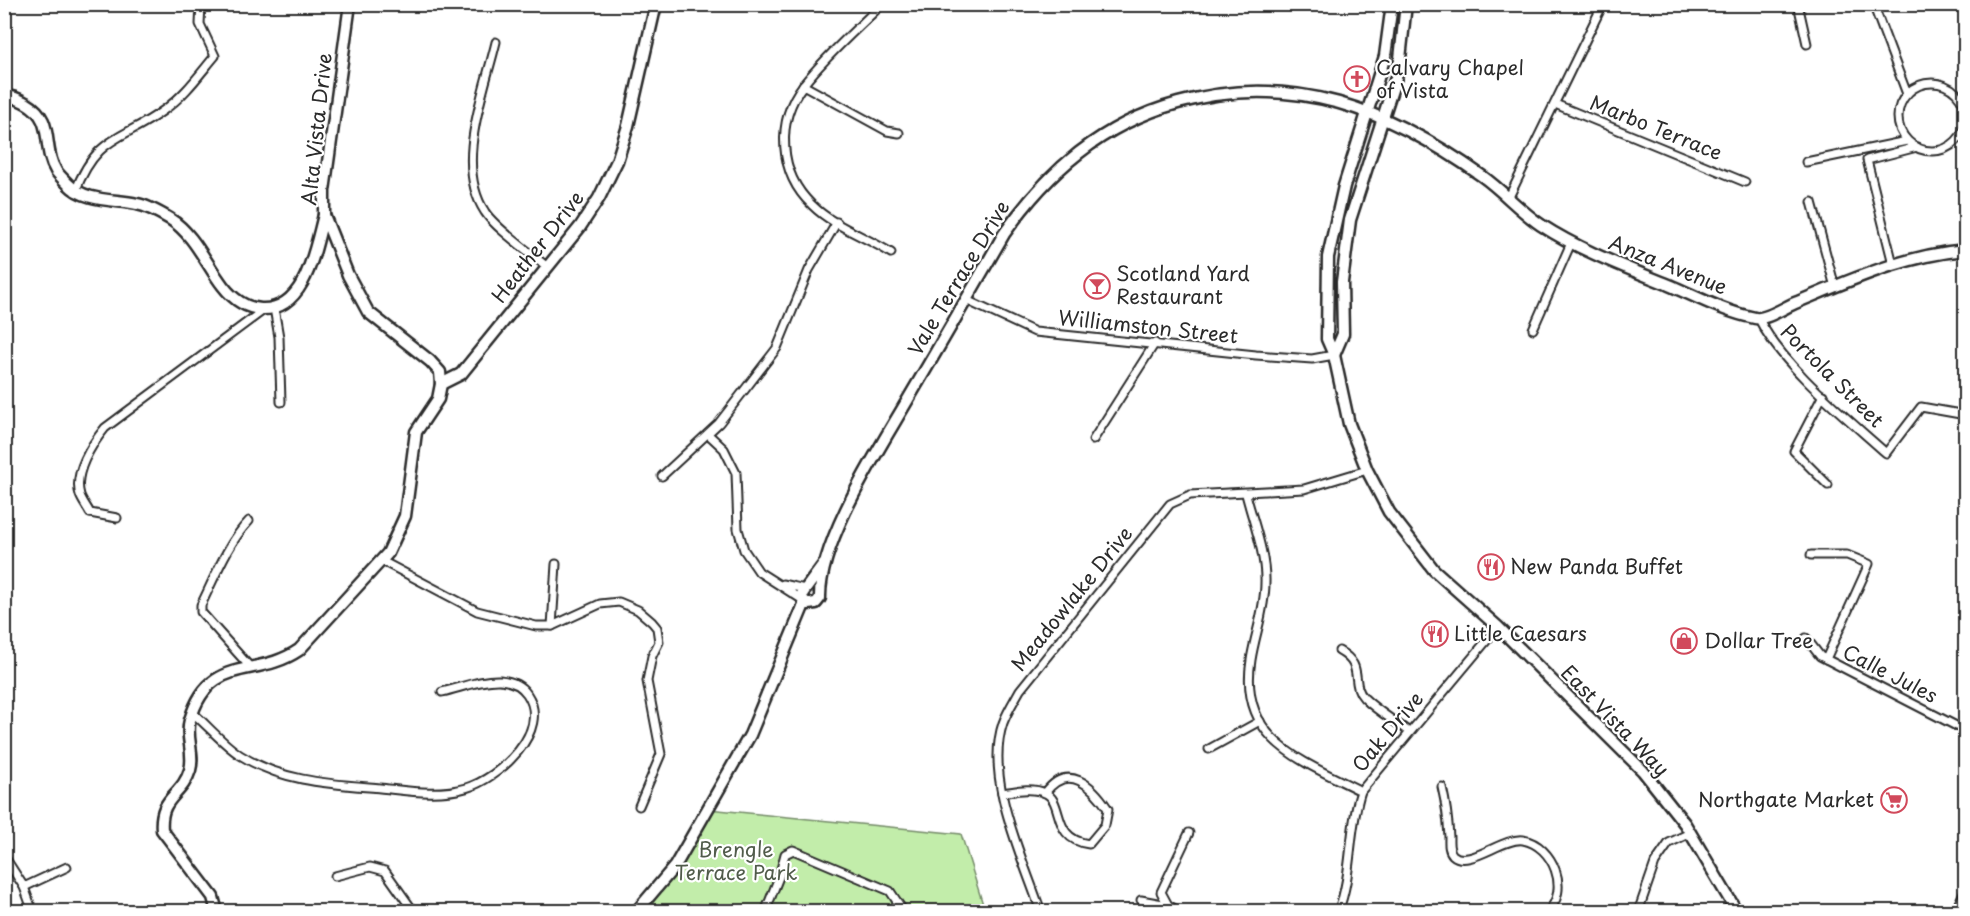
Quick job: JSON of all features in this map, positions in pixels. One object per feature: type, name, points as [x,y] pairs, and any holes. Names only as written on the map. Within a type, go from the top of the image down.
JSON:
[{"type":"street","points":[[75,192],[83,172],[95,155],[117,135],[163,112],[177,100],[215,56],[200,24],[201,4]]},
{"type":"street","name":"Alta Vista Drive","points":[[350,4],[324,190],[324,215],[348,275],[368,312],[430,361],[440,372],[441,384]]},
{"type":"street","name":"Heather Drive","points":[[441,384],[461,374],[599,198],[617,161],[628,126],[656,4]]},
{"type":"street","points":[[882,4],[803,85],[787,119],[784,156],[798,190],[813,207],[891,253]]},
{"type":"street","name":"East Vista Way","points":[[1392,4],[1385,56],[1332,233],[1326,303],[1327,339],[1334,355],[1349,424],[1367,470],[1389,512],[1434,570],[1498,627],[1643,771],[1690,833],[1737,912]]},
{"type":"street","name":"East Vista Way","points":[[1334,355],[1342,334],[1342,282],[1350,220],[1400,63],[1406,4]]},
{"type":"street","points":[[1509,197],[1603,4]]},
{"type":"street","points":[[1798,4],[1807,44]]},
{"type":"street","points":[[1873,4],[1907,94]]},
{"type":"street","points":[[496,42],[471,151],[470,176],[475,193],[486,214],[547,267]]},
{"type":"street","points":[[1926,83],[1947,86],[1962,102],[1965,123],[1963,134],[1946,147],[1937,150],[1917,147],[1907,141],[1901,132],[1898,112],[1907,94],[1926,83]]},
{"type":"street","points":[[803,85],[887,131],[899,133]]},
{"type":"street","name":"Vale Terrace Drive","points":[[636,912],[675,866],[745,744],[808,595],[855,492],[1004,234],[1042,184],[1078,151],[1133,118],[1203,96],[1245,90],[1282,91],[1327,98],[1384,117]]},
{"type":"street","points":[[4,96],[13,96],[35,108],[47,131],[55,170],[75,192],[138,204],[163,215],[190,237],[233,298],[252,308],[269,309]]},
{"type":"street","name":"Marbo Terrace","points":[[1555,104],[1745,182]]},
{"type":"street","name":"Anza Avenue","points":[[1384,117],[1462,162],[1509,197],[1538,223],[1571,243],[1713,304],[1759,319]]},
{"type":"street","points":[[1806,162],[1907,141]]},
{"type":"street","points":[[1893,264],[1867,160],[1917,147]]},
{"type":"street","points":[[1812,202],[1835,287]]},
{"type":"street","points":[[117,518],[90,513],[79,494],[84,466],[91,445],[105,428],[269,309],[289,300],[303,280],[324,215]]},
{"type":"street","points":[[662,476],[708,434],[777,348],[809,270],[837,222]]},
{"type":"street","points":[[1533,329],[1571,243]]},
{"type":"street","points":[[1759,319],[1893,264],[1915,257],[1965,250]]},
{"type":"street","name":"Williamston Street","points":[[966,300],[1035,332],[1312,359],[1334,355]]},
{"type":"street","points":[[269,309],[279,337],[281,402]]},
{"type":"street","name":"Portola Street","points":[[1759,319],[1766,333],[1823,395],[1886,453],[1921,407],[1965,415]]},
{"type":"street","points":[[1093,441],[1155,344]]},
{"type":"street","points":[[217,912],[213,897],[162,830],[161,816],[166,802],[184,783],[190,770],[192,756],[189,723],[193,713],[206,688],[220,676],[250,667],[259,667],[288,657],[299,650],[382,561],[405,516],[416,432],[438,399],[441,384]]},
{"type":"street","points":[[1823,395],[1794,451],[1828,484]]},
{"type":"street","points":[[708,434],[724,450],[736,473],[738,529],[744,550],[759,572],[780,584],[808,595]]},
{"type":"street","name":"Meadowlake Drive","points":[[1041,912],[1002,793],[997,762],[1002,724],[1020,690],[1170,504],[1190,495],[1246,494],[1304,489],[1367,470]]},
{"type":"street","points":[[1246,494],[1261,551],[1266,581],[1263,611],[1251,660],[1249,688],[1260,721],[1271,740],[1287,753],[1361,791]]},
{"type":"street","points":[[249,521],[241,530],[222,563],[201,605],[201,612],[250,667]]},
{"type":"street","points":[[1811,555],[1847,555],[1869,564],[1826,659]]},
{"type":"street","points":[[382,561],[477,611],[536,626],[552,626],[600,604],[619,602],[638,610],[657,628],[659,642],[652,656],[647,681],[661,754],[639,806]]},
{"type":"street","points":[[552,626],[556,564]]},
{"type":"street","points":[[780,584],[808,595]]},
{"type":"street","name":"Oak Drive","points":[[1338,912],[1348,872],[1354,814],[1361,791],[1498,627]]},
{"type":"street","name":"Calle Jules","points":[[1806,638],[1826,659],[1965,731]]},
{"type":"street","points":[[1339,651],[1350,658],[1354,664],[1364,697],[1409,732]]},
{"type":"street","points":[[193,713],[240,755],[278,773],[319,783],[432,793],[466,788],[502,768],[529,734],[535,719],[532,701],[524,689],[512,682],[498,680],[442,692]]},
{"type":"street","points":[[1209,749],[1260,721]]},
{"type":"street","points":[[1002,793],[1033,790],[1046,793],[1052,797],[1064,832],[1082,843],[1089,844],[1105,825],[1108,809],[1096,790],[1085,782],[1061,779],[1053,783],[1046,793]]},
{"type":"street","points":[[1442,787],[1448,812],[1449,849],[1453,855],[1461,859],[1476,856],[1504,843],[1522,840],[1546,851],[1552,859],[1559,896],[1556,904],[1547,912]]},
{"type":"street","points":[[1168,905],[1161,892],[1189,833]]},
{"type":"street","points":[[1638,912],[1655,862],[1669,843],[1690,833]]},
{"type":"street","points":[[765,912],[779,877],[785,854],[793,850],[890,891],[904,912]]},
{"type":"street","points":[[4,856],[24,887],[33,912]]},
{"type":"street","points":[[24,887],[67,867]]},
{"type":"street","points":[[335,876],[370,867],[385,870],[414,912]]},
{"type":"street","points":[[1957,912],[1965,893]]},
{"type":"street","points":[[1141,900],[1168,905],[1180,912]]},
{"type":"street","points":[[1342,901],[1344,912]]},
{"type":"green space","name":"Brengle Terrace Park","points":[[708,809],[961,834],[985,911],[637,912],[651,896]]},
{"type":"place","name":"Calvary Chapel of Vista","points":[[1357,79]]},
{"type":"place","name":"Scotland Yard Restaurant","points":[[1097,286]]},
{"type":"place","name":"New Panda Buffet","points":[[1491,567]]},
{"type":"place","name":"Little Caesars","points":[[1435,634]]},
{"type":"place","name":"Dollar Tree","points":[[1684,641]]},
{"type":"place","name":"Northgate Market","points":[[1894,800]]}]
